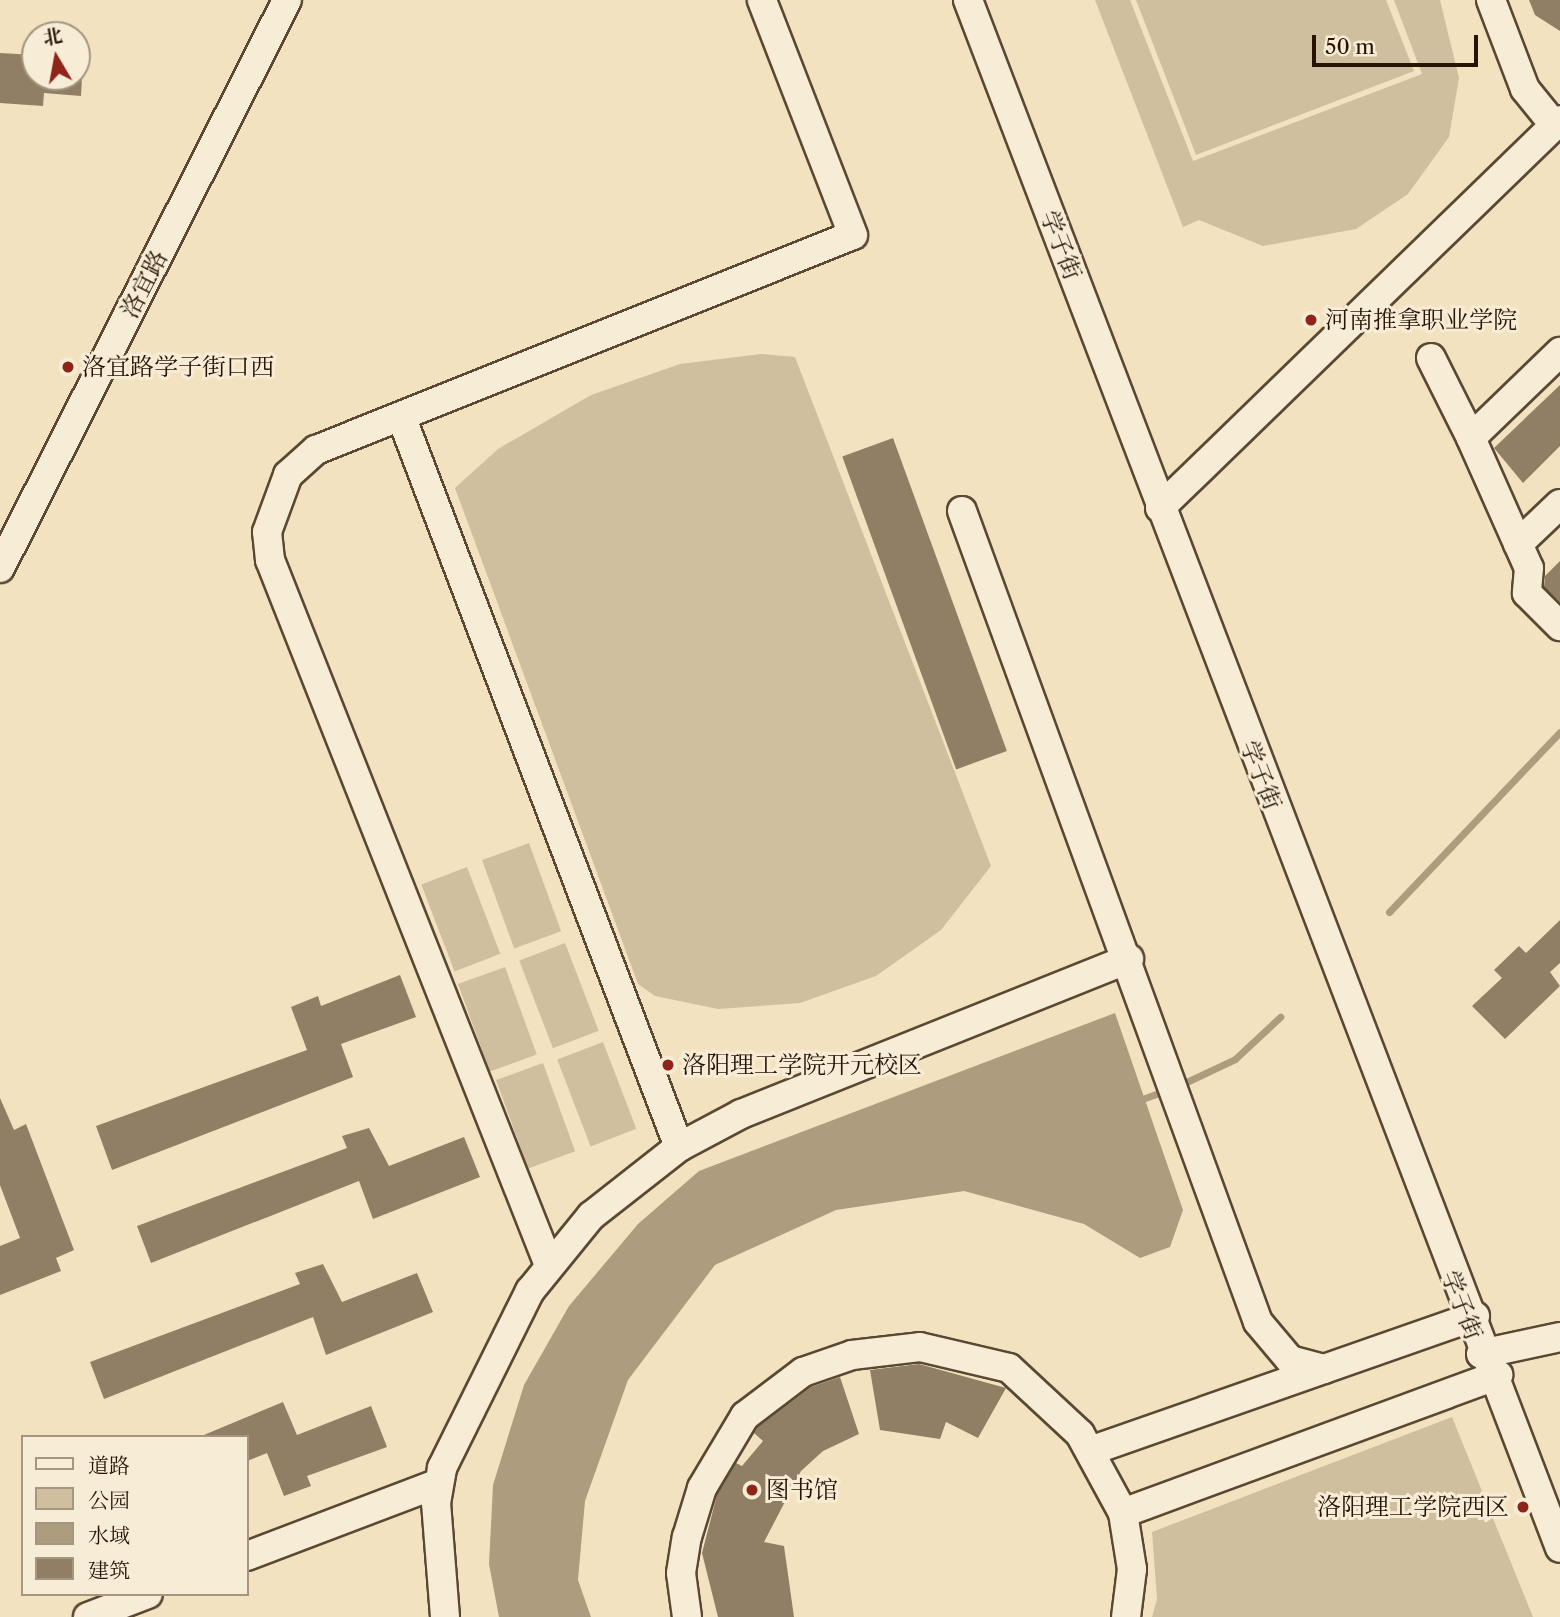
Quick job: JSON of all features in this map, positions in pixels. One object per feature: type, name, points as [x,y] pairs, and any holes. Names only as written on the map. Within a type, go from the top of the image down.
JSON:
[{"type":"street","name":"洛宜路","points":[[0,531],[269,0]]},
{"type":"street","name":"洛宜路","points":[[0,568],[287,0]]},
{"type":"street","points":[[549,1265],[267,544],[298,461],[401,416],[853,235],[762,0]]},
{"type":"street","name":"学子街","points":[[968,0],[1165,505]]},
{"type":"street","name":"学子街","points":[[979,0],[1165,505],[1560,1548]]},
{"type":"street","points":[[1165,505],[1557,123],[1525,89],[1491,0]]},
{"type":"street","points":[[1471,438],[1560,352]]},
{"type":"street","points":[[1431,358],[1471,438],[1529,568],[1527,593],[1560,625]]},
{"type":"street","points":[[401,416],[679,1147]]},
{"type":"street","points":[[1518,544],[1560,504]]},
{"type":"street","points":[[962,511],[1129,959],[1258,1322],[1290,1360],[1324,1369]]},
{"type":"street","points":[[445,1617],[439,1483],[502,1341],[549,1265],[591,1216],[679,1147],[928,1035],[1129,959]]},
{"type":"street","points":[[1090,1451],[1471,1317]]},
{"type":"street","points":[[1123,1513],[1560,1336]]},
{"type":"street","points":[[687,1617],[683,1554],[702,1488],[745,1416],[803,1372],[894,1348],[982,1358],[1026,1378],[1064,1413],[1090,1451],[1123,1513],[1132,1569],[1126,1617]]},
{"type":"street","name":"学子街","points":[[1490,1364],[1560,1527]]},
{"type":"street","points":[[248,1556],[439,1483]]},
{"type":"street","points":[[88,1617],[143,1596]]},
{"type":"green space","points":[[1095,0],[1130,0],[1193,161],[1422,74],[1394,0],[1440,0],[1459,78],[1449,137],[1408,194],[1356,229],[1263,246],[1199,220],[1183,227]]},
{"type":"green space","points":[[1136,0],[1386,0],[1414,71],[1196,155]]},
{"type":"green space","points":[[761,354],[795,357],[991,866],[941,930],[876,976],[800,1003],[718,1009],[655,996],[638,984],[455,488],[498,449],[591,395],[680,364]]},
{"type":"green space","points":[[529,843],[561,931],[514,948],[482,860]]},
{"type":"green space","points":[[467,867],[500,954],[455,971],[421,885]]},
{"type":"green space","points":[[565,943],[599,1031],[553,1048],[519,961]]},
{"type":"green space","points":[[505,967],[537,1054],[490,1071],[458,984]]},
{"type":"green space","points":[[603,1042],[636,1129],[591,1146],[557,1060]]},
{"type":"green space","points":[[543,1063],[575,1151],[528,1168],[496,1080]]},
{"type":"green space","points":[[1452,1417],[1533,1617],[1152,1617],[1157,1599],[1152,1532]]},
{"type":"water","points":[[1115,1013],[1183,1210],[1170,1247],[1140,1258],[1084,1224],[964,1191],[836,1210],[715,1265],[628,1380],[585,1501],[578,1580],[591,1617],[499,1617],[489,1564],[493,1485],[524,1385],[569,1306],[638,1224],[699,1171]]},
{"type":"building","points":[[1529,0],[1560,0],[1560,31],[1535,15]]},
{"type":"building","points":[[0,53],[21,54],[21,91],[81,91],[81,96],[44,93],[43,106],[0,103]]},
{"type":"building","points":[[1560,385],[1560,446],[1523,483],[1494,448]]},
{"type":"building","points":[[893,438],[1007,751],[956,769],[842,456]]},
{"type":"building","points":[[1560,561],[1560,602],[1544,587],[1545,576]]},
{"type":"building","points":[[1560,920],[1560,963],[1550,972],[1560,986],[1505,1039],[1472,1006],[1502,978],[1494,970],[1519,946],[1526,953]]},
{"type":"building","points":[[400,975],[416,1017],[341,1044],[353,1077],[112,1170],[96,1126],[307,1050],[291,1007],[318,996],[321,1006]]},
{"type":"building","points":[[0,1098],[14,1130],[26,1124],[74,1250],[56,1258],[61,1271],[0,1295],[0,1246],[20,1238],[0,1185]]},
{"type":"building","points":[[369,1128],[389,1166],[464,1137],[480,1177],[373,1219],[359,1181],[151,1263],[137,1226],[347,1148],[342,1136]]},
{"type":"building","points":[[323,1264],[342,1302],[417,1273],[433,1312],[326,1355],[313,1317],[104,1399],[90,1362],[300,1284],[295,1273]]},
{"type":"building","points":[[919,1364],[1006,1388],[978,1438],[946,1422],[940,1439],[880,1430],[870,1370]]},
{"type":"building","name":"图书馆","points":[[840,1377],[859,1434],[823,1451],[801,1471],[764,1542],[784,1546],[794,1617],[718,1617],[702,1553],[717,1495],[736,1463],[742,1466],[763,1441],[754,1433],[758,1427],[811,1387]]},
{"type":"building","points":[[283,1402],[297,1435],[371,1406],[387,1447],[307,1476],[311,1486],[284,1496],[267,1453],[248,1461],[248,1435],[204,1435]]},
{"type":"waterway","points":[[1389,912],[1560,732]]},
{"type":"waterway","points":[[1178,1086],[1235,1059],[1280,1017]]},
{"type":"waterway","points":[[1145,1098],[1167,1090]]},
{"type":"place","name":"河南推拿职业学院","points":[[1311,320]]},
{"type":"place","name":"洛宜路学子街口西","points":[[68,367]]},
{"type":"place","name":"洛阳理工学院开元校区","points":[[668,1065]]},
{"type":"place","name":"图书馆","points":[[752,1490]]},
{"type":"place","name":"洛阳理工学院西区","points":[[1523,1507]]}]
